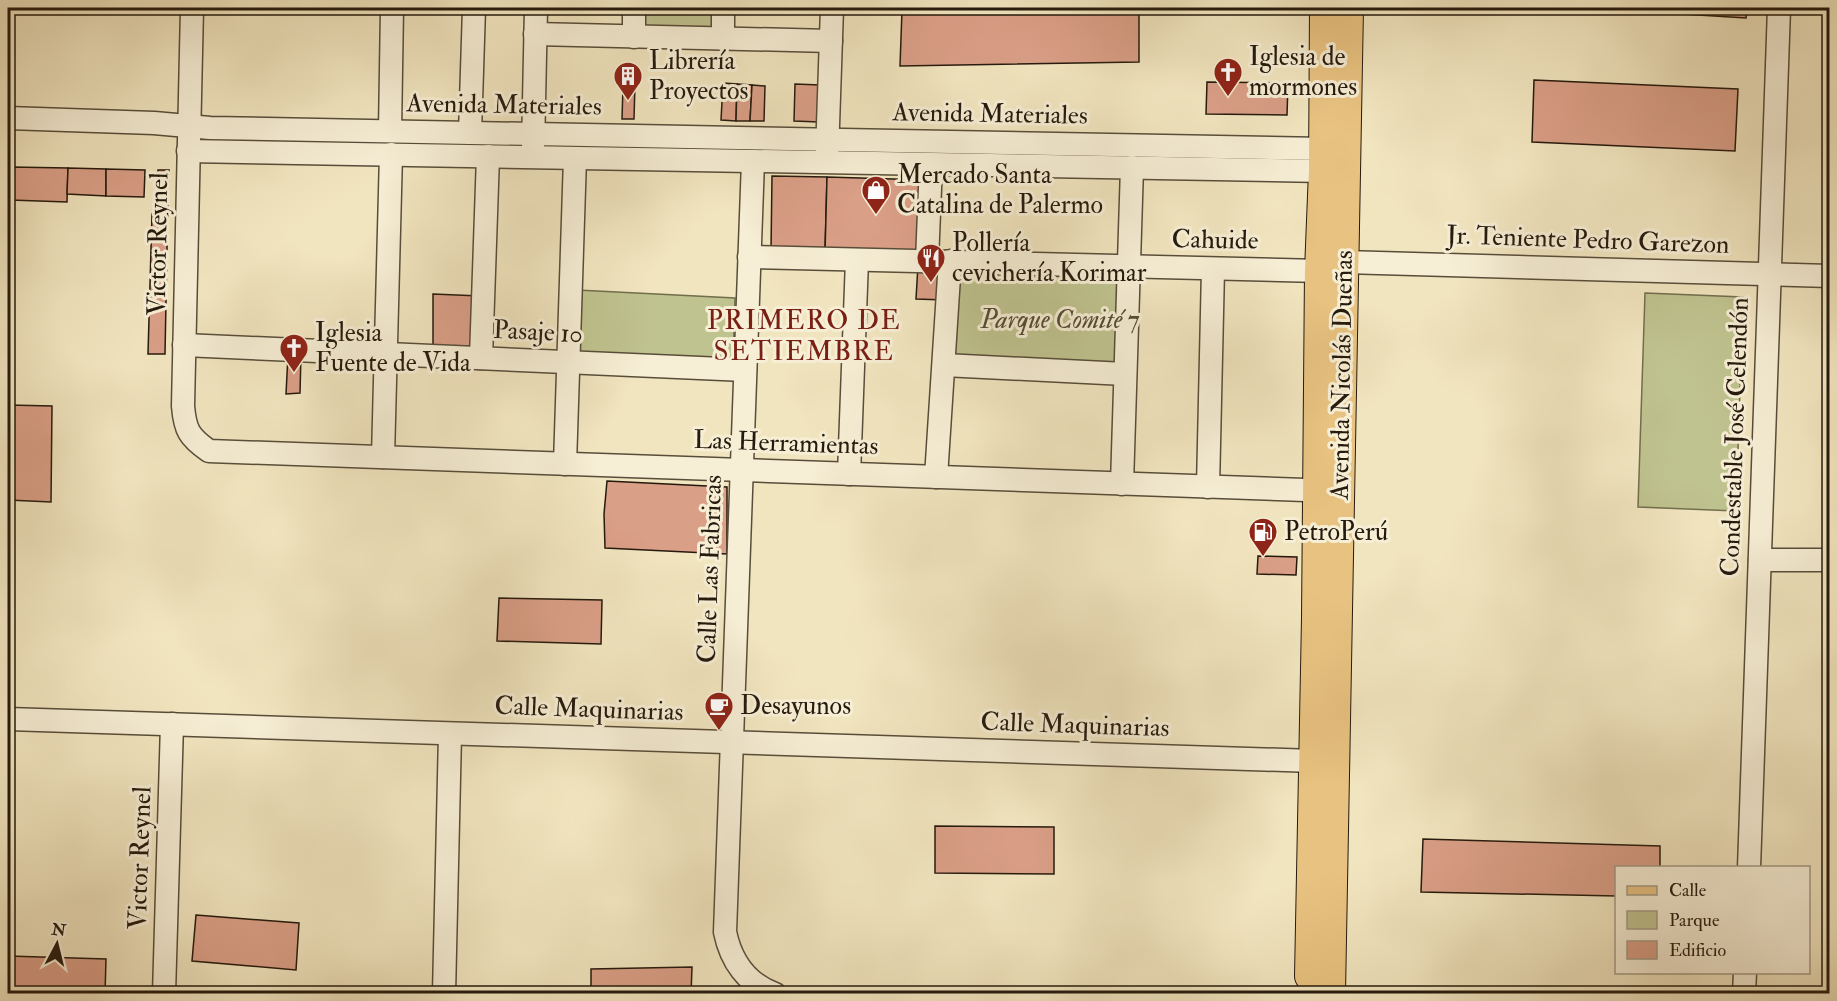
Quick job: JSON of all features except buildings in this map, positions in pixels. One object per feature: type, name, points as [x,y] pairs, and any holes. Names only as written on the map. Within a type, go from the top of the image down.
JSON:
[{"type":"main road","name":"Avenida Nicolás Dueñas","points":[[1325,8],[1324,160],[1332,267]]},
{"type":"main road","name":"Avenida Nicolás Dueñas","points":[[1330,993],[1327,631],[1332,267],[1348,8]]},
{"type":"main road","name":"Avenida Nicolás Dueñas","points":[[1309,993],[1314,761],[1327,631]]},
{"type":"street","name":"Victor Reynel","points":[[192,8],[184,425],[194,441],[209,450],[230,452]]},
{"type":"street","points":[[390,131],[392,8]]},
{"type":"street","points":[[470,133],[474,8]]},
{"type":"street","points":[[533,157],[536,8]]},
{"type":"street","points":[[634,8],[634,37]]},
{"type":"street","points":[[723,8],[723,39]]},
{"type":"street","points":[[827,151],[831,8]]},
{"type":"street","name":"Condestable José Celendón","points":[[1749,866],[1779,8]]},
{"type":"street","points":[[535,34],[831,41]]},
{"type":"street","name":"Avenida Materiales","points":[[8,118],[189,126],[534,134],[827,151],[1324,160]]},
{"type":"street","name":"Avenida Materiales","points":[[188,151],[753,160],[827,151],[931,164],[1132,167],[1324,160]]},
{"type":"street","points":[[383,457],[391,154]]},
{"type":"street","points":[[481,358],[488,156]]},
{"type":"street","points":[[565,464],[575,158]]},
{"type":"street","name":"Calle Las Fabricas","points":[[753,160],[725,932],[728,947],[742,971],[753,982],[776,993]]},
{"type":"street","points":[[927,261],[931,164]]},
{"type":"street","points":[[1122,484],[1132,167]]},
{"type":"street","name":"Cahuide","points":[[749,257],[1130,267],[1332,267]]},
{"type":"street","points":[[849,474],[856,260]]},
{"type":"street","points":[[936,477],[950,261]]},
{"type":"street","name":"Jr. Teniente Pedro Garezon","points":[[1332,267],[1830,276]]},
{"type":"street","points":[[1208,487],[1213,268]]},
{"type":"street","name":"Pasaje 10","points":[[184,345],[745,370]]},
{"type":"street","points":[[944,365],[1125,374]]},
{"type":"street","name":"Las Herramientas","points":[[230,452],[1329,491]]},
{"type":"street","points":[[1760,560],[1830,560]]},
{"type":"street","name":"Calle Maquinarias","points":[[8,718],[1314,761]]},
{"type":"street","name":"Victor Reynel","points":[[164,993],[172,724]]},
{"type":"street","points":[[444,993],[450,734]]},
{"type":"street","points":[[1744,993],[1745,974]]},
{"type":"green space","points":[[639,8],[720,8],[720,35],[639,33]]},
{"type":"green space","name":"Parque Comité 7","points":[[955,271],[1131,275],[1128,371],[952,361]]},
{"type":"green space","points":[[577,290],[735,298],[733,364],[574,356]]},
{"type":"green space","points":[[1645,293],[1743,297],[1736,511],[1638,507]]},
{"type":"place","name":"Iglesia de mormones","points":[[1228,98]]},
{"type":"place","name":"Librería Proyectos","points":[[628,102]]},
{"type":"place","name":"Mercado Santa Catalina de Palermo","points":[[876,216]]},
{"type":"place","name":"Pollería cevichería Korimar","points":[[931,284]]},
{"type":"place","name":"Iglesia Fuente de Vida","points":[[294,374]]},
{"type":"place","name":"PetroPerú","points":[[1263,558]]},
{"type":"place","name":"Desayunos","points":[[719,732]]},
{"type":"district","name":"PRIMERO DE SETIEMBRE","points":[[804,336]]}]
